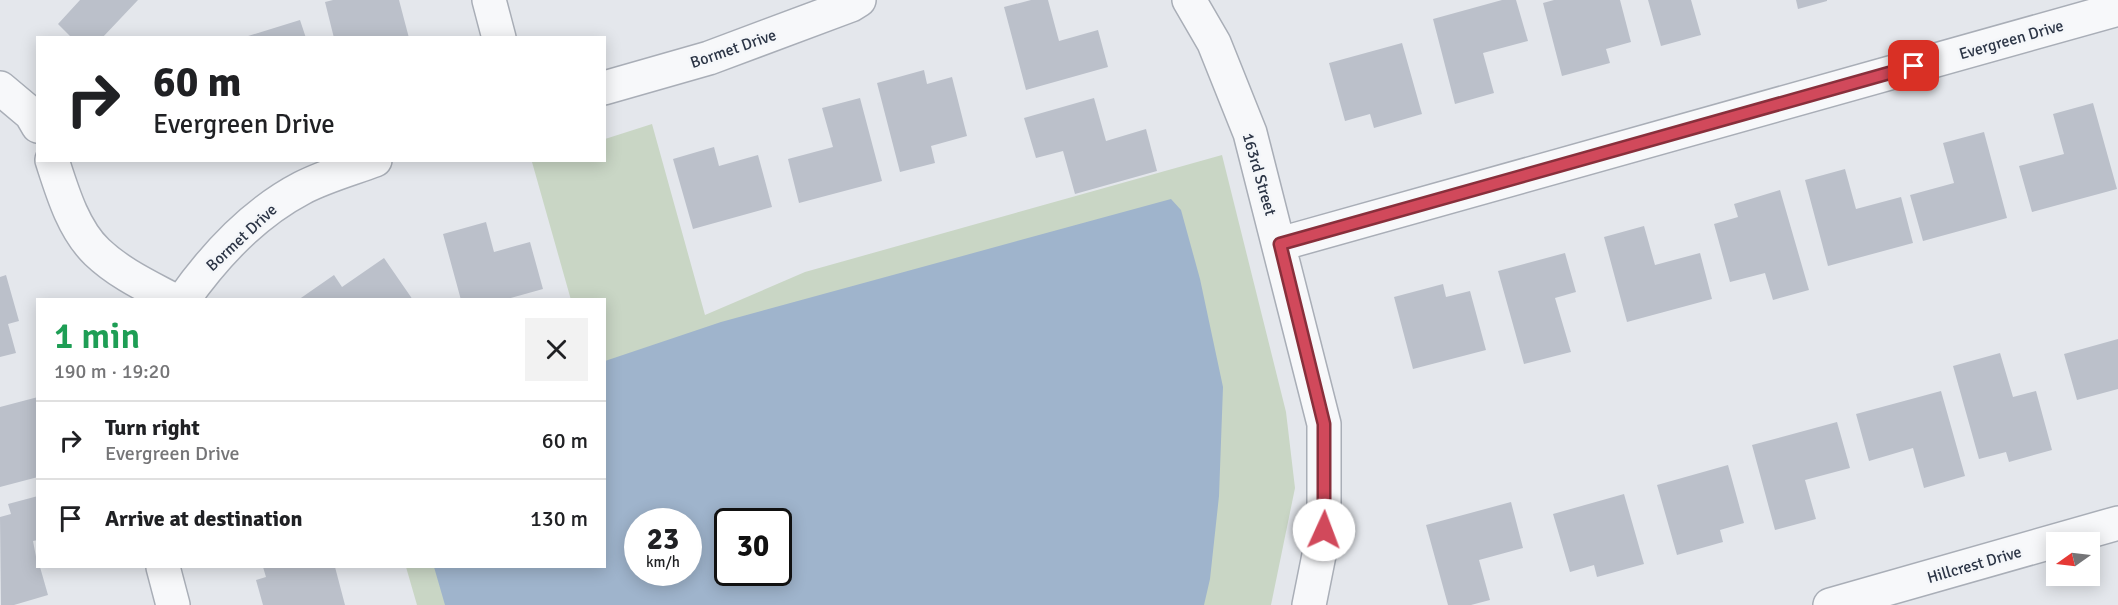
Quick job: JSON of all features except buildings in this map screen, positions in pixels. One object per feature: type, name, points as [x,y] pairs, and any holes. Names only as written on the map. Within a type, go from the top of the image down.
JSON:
[{"type":"street","points":[[489,0],[498,36]]},
{"type":"street","name":"Bormet Drive","points":[[606,87],[709,58],[859,0]]},
{"type":"street","name":"163rd Street","points":[[1189,0],[1214,43],[1250,133],[1324,424],[1324,530],[1309,605]]},
{"type":"street","name":"Evergreen Drive","points":[[1280,244],[2118,9]]},
{"type":"street","points":[[0,88],[31,114],[36,123]]},
{"type":"street","points":[[53,162],[63,195],[77,224],[96,251],[126,275],[169,298]]},
{"type":"street","name":"Bormet Drive","points":[[184,298],[201,274],[241,233],[278,202],[303,188],[370,162]]},
{"type":"street","name":"Hillcrest Drive","points":[[1830,605],[2118,523]]},
{"type":"street","points":[[163,568],[173,605]]},
{"type":"green space","points":[[652,124],[705,315],[805,272],[1222,155],[1286,412],[1295,488],[1271,605],[417,605],[406,568],[606,568],[606,298],[570,298],[532,162],[606,162],[606,139]]},
{"type":"water","points":[[1171,199],[1181,210],[1200,279],[1223,387],[1219,496],[1210,579],[1204,605],[445,605],[434,568],[606,568],[606,361],[721,322]]},
{"type":"route","points":[[1324,530],[1326,476],[1324,424],[1280,244],[1914,66]]}]
